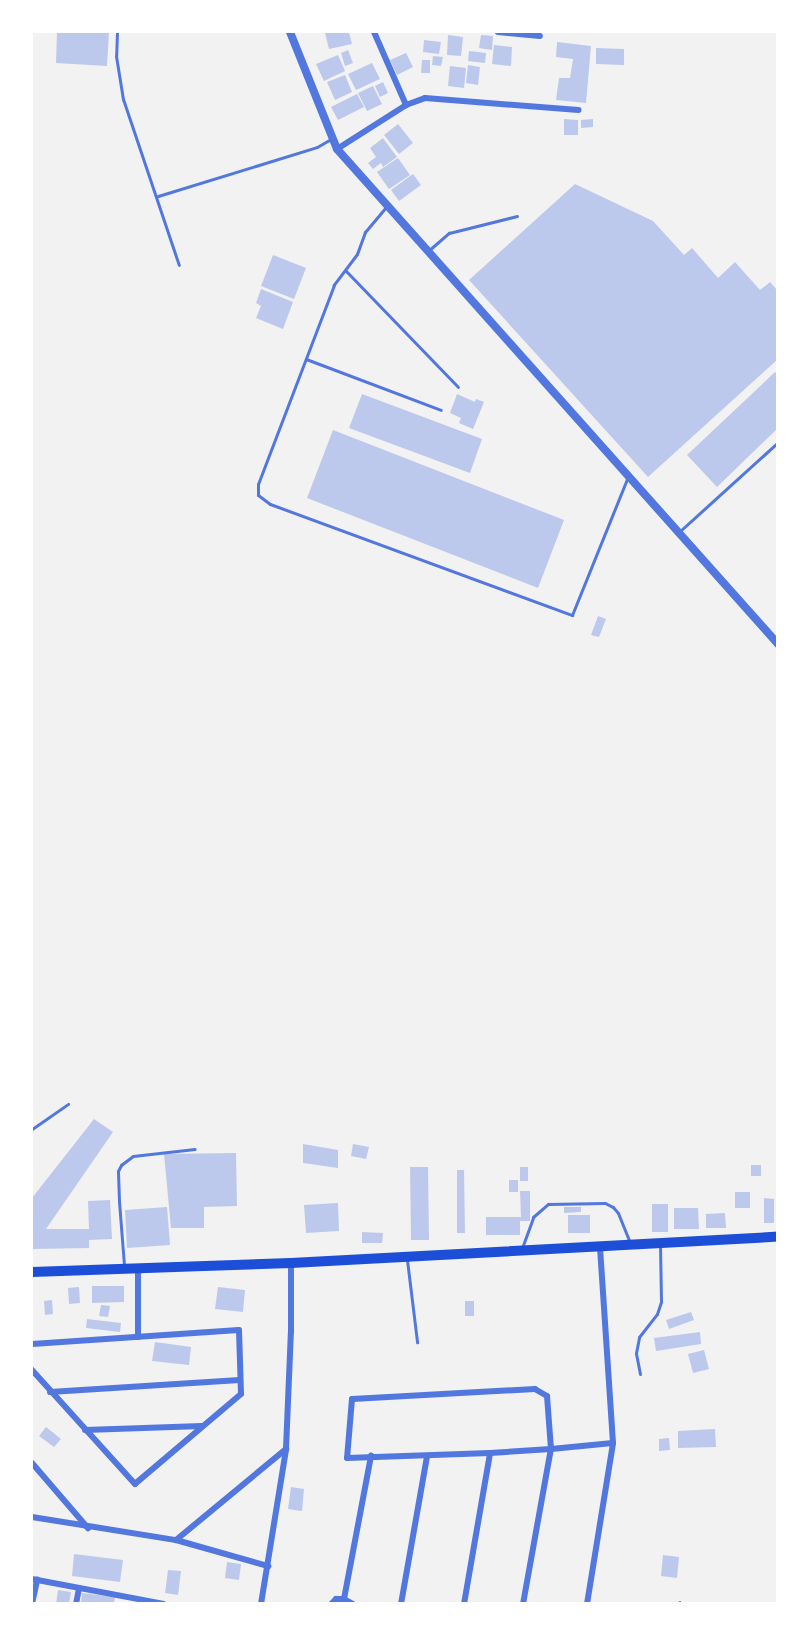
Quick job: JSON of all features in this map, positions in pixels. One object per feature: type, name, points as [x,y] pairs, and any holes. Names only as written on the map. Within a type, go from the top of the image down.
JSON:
[{"type":"main road","points":[[32,1272],[138,1266],[291,1263],[777,1237]]},
{"type":"street","points":[[290,32],[331,139],[337,149],[386,207],[777,644]]},
{"type":"street","points":[[374,32],[406,105]]},
{"type":"street","points":[[498,32],[540,36]]},
{"type":"street","points":[[337,149],[406,105],[425,98],[579,110]]},
{"type":"street","points":[[587,1604],[613,1443],[600,1246]]},
{"type":"street","points":[[261,1604],[286,1449],[291,1332],[291,1263]]},
{"type":"street","points":[[138,1266],[138,1337]]},
{"type":"street","points":[[32,1344],[238,1330],[241,1394],[135,1484],[32,1370]]},
{"type":"street","points":[[50,1392],[240,1380]]},
{"type":"street","points":[[523,1604],[550,1449],[548,1396],[542,1391],[352,1399],[347,1458],[490,1453],[550,1449],[613,1443]]},
{"type":"street","points":[[85,1430],[203,1426]]},
{"type":"street","points":[[176,1540],[286,1449]]},
{"type":"street","points":[[464,1604],[490,1453]]},
{"type":"street","points":[[344,1599],[371,1456]]},
{"type":"street","points":[[401,1604],[427,1456]]},
{"type":"street","points":[[32,1463],[88,1528]]},
{"type":"street","points":[[32,1517],[88,1528],[176,1540],[268,1566]]},
{"type":"street","points":[[32,1604],[34,1580],[164,1604]]},
{"type":"street","points":[[76,1604],[79,1588]]},
{"type":"street","points":[[120,1604],[121,1596]]},
{"type":"street","points":[[331,1604],[336,1599],[344,1599],[353,1604]]},
{"type":"lane","points":[[117,32],[116,56],[123,99],[158,196],[179,266]]},
{"type":"lane","points":[[158,196],[317,147],[331,139]]},
{"type":"lane","points":[[386,207],[365,232],[357,254],[334,285],[258,484],[258,495],[270,504],[572,615],[628,477]]},
{"type":"lane","points":[[427,252],[450,233],[517,216]]},
{"type":"lane","points":[[346,271],[458,387]]},
{"type":"lane","points":[[306,359],[441,410]]},
{"type":"lane","points":[[679,532],[777,442]]},
{"type":"lane","points":[[32,1129],[68,1104]]},
{"type":"lane","points":[[124,1267],[118,1170],[121,1165],[133,1156],[195,1149]]},
{"type":"lane","points":[[521,1250],[537,1212],[548,1204],[598,1202],[613,1207],[631,1244]]},
{"type":"lane","points":[[640,1374],[636,1353],[639,1337],[657,1314],[661,1302],[660,1243]]},
{"type":"lane","points":[[406,1256],[417,1342]]},
{"type":"building","points":[[57,32],[109,32],[107,66],[56,63]]},
{"type":"building","points":[[349,32],[352,44],[329,49],[325,33]]},
{"type":"building","points":[[448,35],[463,37],[461,56],[447,55]]},
{"type":"building","points":[[481,35],[493,36],[492,50],[479,48]]},
{"type":"building","points":[[424,40],[441,42],[439,54],[423,52]]},
{"type":"building","points":[[557,42],[591,46],[586,103],[556,100],[559,78],[570,78],[573,59],[556,57]]},
{"type":"building","points":[[494,45],[512,47],[511,66],[492,64]]},
{"type":"building","points":[[596,48],[624,49],[624,65],[596,64]]},
{"type":"building","points":[[348,50],[353,63],[345,66],[341,53]]},
{"type":"building","points":[[469,51],[486,53],[485,63],[468,61]]},
{"type":"building","points":[[406,53],[413,67],[397,75],[390,60]]},
{"type":"building","points":[[338,55],[345,71],[324,81],[316,64]]},
{"type":"building","points":[[433,56],[443,57],[441,66],[432,65]]},
{"type":"building","points":[[422,60],[430,60],[430,73],[421,73]]},
{"type":"building","points":[[372,63],[380,79],[356,90],[348,74]]},
{"type":"building","points":[[468,65],[480,67],[478,85],[466,83]]},
{"type":"building","points":[[450,66],[466,68],[464,88],[448,86]]},
{"type":"building","points":[[345,75],[352,92],[335,100],[327,82]]},
{"type":"building","points":[[383,82],[388,93],[380,97],[375,86]]},
{"type":"building","points":[[373,86],[382,104],[367,111],[358,93]]},
{"type":"building","points":[[357,94],[364,107],[338,120],[331,107]]},
{"type":"building","points":[[564,119],[578,120],[578,135],[564,135]]},
{"type":"building","points":[[593,119],[593,127],[581,128],[581,120]]},
{"type":"building","points":[[398,124],[413,143],[399,154],[384,135]]},
{"type":"building","points":[[383,138],[397,157],[383,167],[381,163],[373,169],[368,163],[376,157],[370,148]]},
{"type":"building","points":[[398,158],[410,175],[389,189],[377,172]]},
{"type":"building","points":[[413,174],[421,185],[399,201],[391,190]]},
{"type":"building","points":[[575,184],[653,221],[684,255],[692,248],[718,278],[735,262],[760,290],[770,282],[777,290],[777,360],[648,477],[469,280]]},
{"type":"building","points":[[273,255],[306,268],[294,299],[261,286]]},
{"type":"building","points":[[261,289],[293,302],[283,329],[256,318],[261,306],[256,303]]},
{"type":"building","points":[[775,372],[777,374],[777,429],[717,487],[687,455]]},
{"type":"building","points":[[362,394],[482,439],[470,473],[349,428]]},
{"type":"building","points":[[457,394],[475,402],[476,399],[484,402],[473,429],[459,423],[461,418],[450,413]]},
{"type":"building","points":[[333,430],[564,520],[538,588],[307,498]]},
{"type":"building","points":[[598,616],[606,619],[599,637],[591,635]]},
{"type":"building","points":[[94,1119],[113,1132],[46,1229],[89,1229],[88,1201],[110,1200],[112,1239],[89,1240],[89,1248],[33,1249],[32,1198]]},
{"type":"building","points":[[303,1144],[338,1150],[338,1168],[303,1163]]},
{"type":"building","points":[[353,1144],[369,1147],[366,1159],[351,1156]]},
{"type":"building","points":[[236,1153],[237,1206],[204,1207],[204,1228],[171,1228],[164,1154]]},
{"type":"building","points":[[751,1165],[761,1165],[761,1176],[751,1176]]},
{"type":"building","points":[[410,1167],[428,1167],[429,1240],[411,1240]]},
{"type":"building","points":[[520,1167],[528,1167],[528,1181],[520,1181]]},
{"type":"building","points":[[457,1170],[464,1170],[465,1233],[457,1233]]},
{"type":"building","points":[[509,1180],[518,1180],[518,1192],[509,1192]]},
{"type":"building","points":[[520,1191],[530,1191],[530,1221],[520,1221],[520,1235],[486,1235],[486,1217],[521,1217]]},
{"type":"building","points":[[735,1192],[750,1192],[750,1208],[735,1208]]},
{"type":"building","points":[[764,1198],[774,1199],[774,1223],[764,1223]]},
{"type":"building","points":[[338,1203],[339,1231],[306,1233],[304,1205]]},
{"type":"building","points":[[652,1204],[668,1204],[668,1232],[652,1232]]},
{"type":"building","points":[[167,1207],[170,1245],[127,1248],[125,1210]]},
{"type":"building","points":[[564,1207],[581,1207],[581,1212],[564,1213]]},
{"type":"building","points":[[674,1208],[698,1208],[699,1229],[674,1229]]},
{"type":"building","points":[[725,1213],[726,1228],[706,1228],[706,1214]]},
{"type":"building","points":[[568,1215],[590,1215],[590,1233],[568,1233]]},
{"type":"building","points":[[362,1232],[383,1233],[382,1243],[362,1243]]},
{"type":"building","points":[[92,1286],[124,1286],[124,1302],[92,1303]]},
{"type":"building","points":[[79,1287],[80,1303],[69,1304],[68,1288]]},
{"type":"building","points":[[218,1287],[245,1290],[243,1312],[215,1309]]},
{"type":"building","points":[[52,1300],[53,1314],[45,1315],[44,1301]]},
{"type":"building","points":[[465,1301],[474,1301],[474,1316],[465,1316]]},
{"type":"building","points":[[101,1305],[110,1306],[108,1317],[99,1316]]},
{"type":"building","points":[[691,1312],[694,1320],[669,1329],[666,1320]]},
{"type":"building","points":[[87,1319],[121,1323],[120,1332],[86,1328]]},
{"type":"building","points":[[700,1332],[701,1344],[656,1351],[654,1338]]},
{"type":"building","points":[[155,1342],[191,1347],[189,1365],[152,1361]]},
{"type":"building","points":[[704,1350],[709,1369],[693,1373],[688,1354]]},
{"type":"building","points":[[46,1427],[61,1439],[54,1447],[39,1436]]},
{"type":"building","points":[[715,1429],[716,1447],[678,1448],[678,1431]]},
{"type":"building","points":[[669,1438],[670,1450],[659,1451],[659,1439]]},
{"type":"building","points":[[291,1487],[304,1489],[302,1511],[288,1509]]},
{"type":"building","points":[[74,1554],[123,1560],[120,1582],[72,1576]]},
{"type":"building","points":[[663,1555],[679,1557],[677,1578],[661,1576]]},
{"type":"building","points":[[227,1562],[241,1564],[239,1580],[225,1578]]},
{"type":"building","points":[[168,1570],[181,1571],[178,1595],[165,1593]]},
{"type":"building","points":[[58,1590],[71,1592],[69,1604],[56,1604]]},
{"type":"building","points":[[82,1593],[115,1597],[114,1604],[81,1604]]}]
